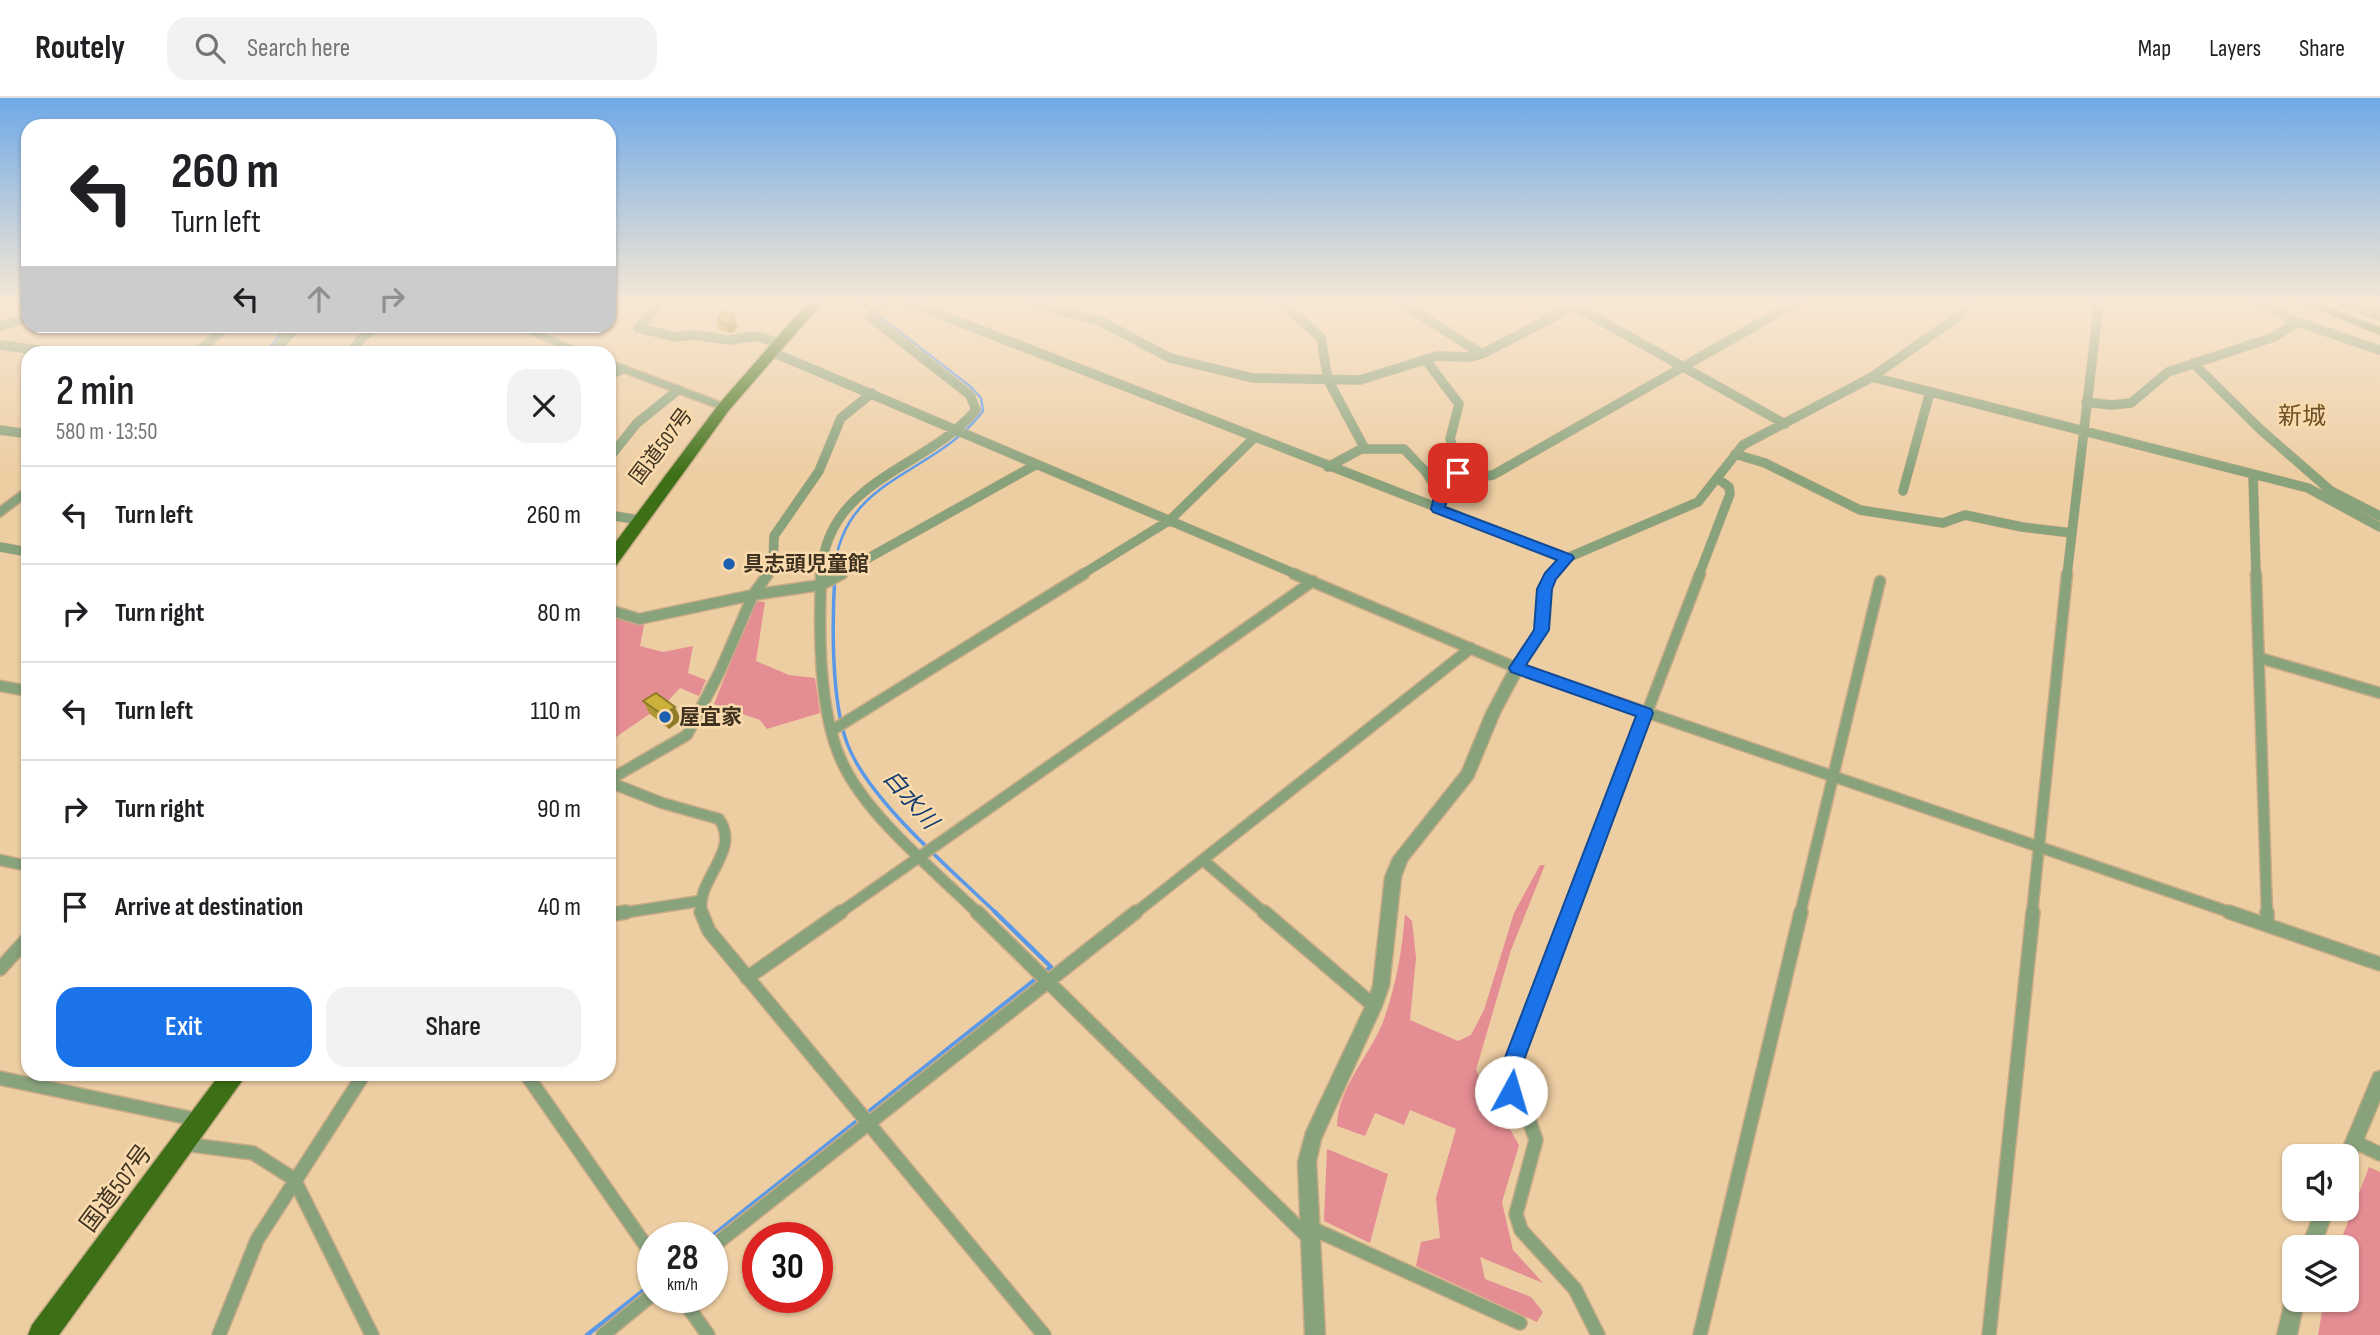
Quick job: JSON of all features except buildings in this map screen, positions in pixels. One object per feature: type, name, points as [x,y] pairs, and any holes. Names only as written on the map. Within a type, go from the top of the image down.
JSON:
[{"type":"highway","name":"国道507号","points":[[616,553],[724,407],[765,360]]},
{"type":"highway","name":"国道507号","points":[[42,1335],[230,1081]]},
{"type":"street","points":[[803,360],[956,430],[1517,668],[2380,964]]},
{"type":"street","points":[[925,360],[970,395],[976,410],[956,430],[859,496],[839,518],[822,561],[825,700],[831,731],[843,764],[866,800],[920,856],[1310,1233],[1520,1323]]},
{"type":"street","points":[[1056,360],[1567,558]]},
{"type":"street","points":[[1179,360],[1201,367],[1253,377],[1328,380],[1367,379],[1423,360]]},
{"type":"street","points":[[1325,360],[1328,380],[1365,449]]},
{"type":"street","points":[[1426,360],[1459,404],[1450,439],[1458,460],[1458,473],[1441,497],[1438,509]]},
{"type":"street","points":[[1669,360],[1785,424]]},
{"type":"street","points":[[1458,473],[1477,477],[1493,475],[1697,360]]},
{"type":"street","points":[[1315,1335],[1307,1162],[1312,1138],[1381,986],[1393,877],[1401,858],[1468,774],[1493,713],[1541,630],[1544,589],[1550,576],[1567,558],[1698,502],[1743,445],[1872,377],[1897,360]]},
{"type":"street","points":[[1989,1335],[2082,432],[2092,360]]},
{"type":"street","points":[[2087,402],[2110,405],[2131,403],[2158,377],[2203,360]]},
{"type":"street","points":[[2193,363],[2326,493],[2380,527]]},
{"type":"street","points":[[616,366],[724,407]]},
{"type":"street","points":[[616,372],[623,369]]},
{"type":"street","points":[[1872,377],[2326,493],[2380,516]]},
{"type":"street","points":[[616,449],[637,423],[678,390]]},
{"type":"street","points":[[1903,491],[1930,392]]},
{"type":"street","points":[[616,777],[687,735],[720,671],[753,595],[773,566],[775,536],[819,471],[841,418],[872,393]]},
{"type":"street","points":[[0,430],[21,433]]},
{"type":"street","points":[[831,731],[1170,520],[1255,437]]},
{"type":"street","points":[[1328,467],[1365,449],[1398,448],[1408,452],[1426,472],[1441,497]]},
{"type":"street","points":[[1735,454],[1765,463],[1860,510],[1943,523],[1953,517],[1965,515],[2022,527],[2072,533]]},
{"type":"street","points":[[616,612],[639,619],[753,595],[821,585],[1037,464]]},
{"type":"street","points":[[2253,474],[2267,924]]},
{"type":"street","points":[[1598,1335],[1575,1289],[1521,1230],[1516,1214],[1536,1140],[1529,1120],[1511,1092],[1511,1068],[1730,494],[1729,487],[1717,478]]},
{"type":"street","points":[[0,513],[21,496]]},
{"type":"street","points":[[616,516],[639,520]]},
{"type":"street","points":[[0,547],[21,551]]},
{"type":"street","points":[[1700,1335],[1880,580]]},
{"type":"street","points":[[747,978],[1313,581]]},
{"type":"street","points":[[728,1235],[1471,648]]},
{"type":"street","points":[[2260,658],[2380,693]]},
{"type":"street","points":[[0,686],[21,690]]},
{"type":"street","points":[[616,784],[662,803],[719,819],[724,824],[727,833],[725,844],[700,901],[709,931],[1044,1335]]},
{"type":"street","points":[[0,860],[21,864]]},
{"type":"street","points":[[1203,860],[1374,1006]]},
{"type":"street","points":[[616,914],[700,901]]},
{"type":"street","points":[[0,970],[21,946]]},
{"type":"street","points":[[0,1078],[201,1121]]},
{"type":"street","points":[[2380,1079],[2355,1142],[2380,1154]]},
{"type":"street","points":[[219,1335],[257,1240],[359,1081]]},
{"type":"street","points":[[531,1081],[637,1233]]},
{"type":"street","points":[[184,1144],[253,1153],[294,1179],[372,1335]]},
{"type":"street","points":[[603,1335],[637,1307]]},
{"type":"street","points":[[2287,1335],[2292,1312]]},
{"type":"street","points":[[692,1313],[708,1335]]},
{"type":"shaded area","points":[[755,601],[765,602],[756,661],[789,675],[815,678],[820,713],[767,729],[760,720],[714,704]]},
{"type":"shaded area","points":[[616,618],[644,625],[640,646],[663,652],[693,646],[688,673],[706,680],[699,696],[680,688],[668,701],[616,737]]},
{"type":"shaded area","points":[[1540,865],[1545,865],[1511,950],[1476,1070],[1519,1145],[1502,1202],[1513,1250],[1543,1283],[1480,1257],[1485,1279],[1531,1297],[1543,1312],[1537,1322],[1416,1266],[1421,1242],[1440,1238],[1436,1198],[1456,1129],[1410,1110],[1404,1125],[1375,1113],[1365,1136],[1337,1126],[1348,1085],[1377,1035],[1388,1009],[1398,969],[1405,914],[1412,921],[1416,958],[1410,1020],[1458,1041],[1471,1035],[1484,1010],[1514,913]]},
{"type":"shaded area","points":[[1327,1149],[1388,1174],[1370,1243],[1324,1221]]},
{"type":"shaded area","points":[[2369,1167],[2380,1172],[2380,1335],[2318,1335],[2322,1312],[2359,1312],[2359,1235],[2343,1235],[2348,1221],[2359,1221],[2359,1193]]},
{"type":"waterway","name":"白水川","points":[[834,575],[840,542],[853,517],[871,497],[940,451],[963,433],[983,411],[981,398],[971,387],[936,360]]},
{"type":"waterway","name":"白水川","points":[[835,574],[835,683],[847,743],[873,788],[892,811],[997,914]]},
{"type":"waterway","name":"白水川","points":[[728,1224],[1051,967],[995,912]]},
{"type":"waterway","name":"白水川","points":[[587,1335],[637,1296]]},
{"type":"place","name":"具志頭児童館","points":[[729,564]]},
{"type":"place","name":"屋宜家","points":[[665,717]]},
{"type":"district","name":"新城","points":[[2302,416]]},
{"type":"route","points":[[1458,473],[1441,497],[1438,509],[1567,558],[1550,576],[1544,589],[1541,630],[1517,668],[1645,713],[1511,1068],[1511,1092]]}]
